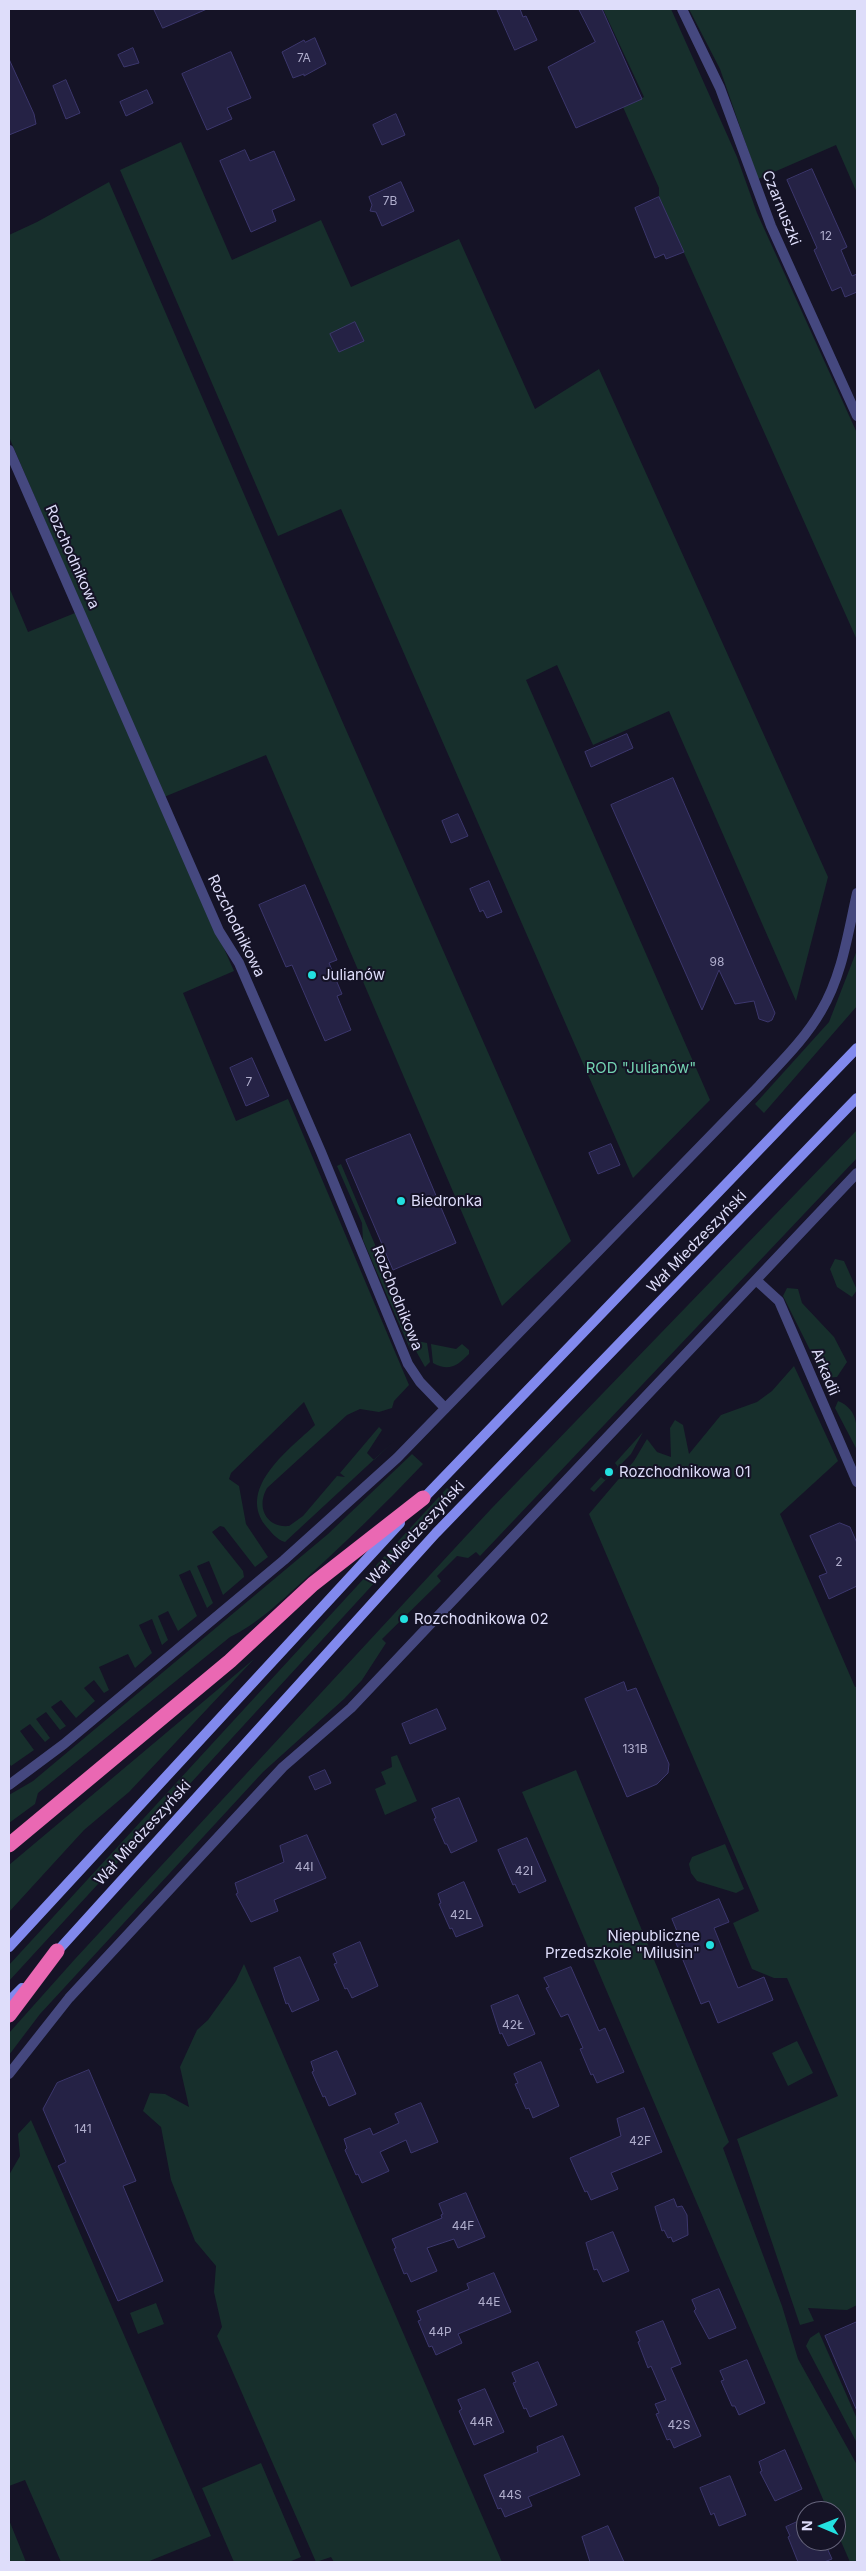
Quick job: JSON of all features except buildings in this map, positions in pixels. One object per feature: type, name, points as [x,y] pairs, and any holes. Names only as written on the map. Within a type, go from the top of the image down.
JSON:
[{"type":"highway","points":[[9,1845],[230,1661],[313,1584],[423,1498]]},
{"type":"highway","points":[[9,2015],[57,1951]]},
{"type":"main road","name":"Wał Miedzeszyński","points":[[9,1947],[423,1498],[857,1048]]},
{"type":"main road","name":"Wał Miedzeszyński","points":[[9,2002],[436,1533],[857,1098]]},
{"type":"street","name":"Czarnuszki","points":[[682,9],[720,88],[771,226],[857,416]]},
{"type":"street","name":"Rozchodnikowa","points":[[9,450],[219,932],[233,950],[321,1152],[408,1364],[420,1382],[445,1408]]},
{"type":"street","points":[[9,1785],[53,1753],[284,1560],[397,1458],[753,1092],[803,1038],[822,1010],[835,983],[857,893]]},
{"type":"street","points":[[9,2074],[68,1998],[276,1774],[350,1708],[857,1173]]},
{"type":"street","name":"Arkadii","points":[[756,1280],[779,1301],[857,1482]]},
{"type":"green space","points":[[603,9],[671,9],[737,157],[757,213],[857,433],[857,640],[659,197],[659,188],[623,107],[644,97]]},
{"type":"green space","points":[[689,9],[857,9],[857,193],[836,145],[758,179],[720,69]]},
{"type":"green space","name":"ROD \"Julianów\"","points":[[181,142],[232,260],[321,220],[351,287],[459,239],[535,409],[599,369],[828,877],[796,1001],[669,711],[593,745],[557,665],[526,680],[710,1100],[633,1178],[341,509],[278,536],[120,170]]},
{"type":"green space","points":[[109,182],[343,723],[571,1241],[502,1306],[266,755],[164,797],[9,437],[9,235],[37,222]]},
{"type":"green space","points":[[9,587],[28,632],[75,613],[234,971],[183,993],[236,1121],[288,1099],[409,1385],[394,1401],[392,1408],[379,1412],[360,1409],[347,1415],[267,1488],[263,1502],[265,1515],[274,1524],[289,1526],[303,1516],[337,1476],[345,1477],[340,1473],[379,1427],[382,1430],[367,1453],[374,1460],[285,1542],[277,1538],[265,1525],[258,1511],[258,1497],[262,1483],[270,1469],[315,1425],[304,1402],[231,1473],[229,1479],[239,1486],[246,1524],[268,1557],[255,1567],[224,1527],[220,1526],[212,1532],[243,1571],[244,1577],[223,1595],[209,1561],[197,1566],[213,1603],[207,1608],[190,1570],[179,1575],[197,1616],[178,1631],[168,1611],[158,1616],[168,1640],[162,1645],[152,1619],[139,1625],[152,1653],[135,1668],[128,1654],[99,1667],[109,1690],[104,1693],[94,1680],[84,1688],[95,1701],[76,1718],[61,1700],[51,1707],[66,1726],[60,1730],[46,1712],[36,1719],[50,1738],[45,1742],[30,1724],[20,1731],[34,1750],[11,1766],[9,1763]]},
{"type":"green space","points":[[857,950],[857,1006],[764,1113],[755,1104],[829,1022]]},
{"type":"green space","points":[[857,1130],[857,1158],[480,1556],[476,1552],[468,1558],[457,1556],[437,1576],[441,1581],[382,1639],[386,1643],[362,1680],[344,1699],[263,1772],[40,2014],[9,2055],[9,2033],[75,1959],[491,1509]]},
{"type":"green space","points":[[341,1164],[389,1278],[386,1279],[411,1340],[427,1343],[430,1362],[425,1367],[416,1351],[410,1349],[363,1240],[362,1223],[337,1166]]},
{"type":"green space","points":[[835,1259],[844,1261],[857,1290],[852,1297],[837,1287],[830,1269]]},
{"type":"green space","points":[[787,1288],[798,1289],[802,1303],[834,1337],[847,1362],[837,1377],[824,1378],[783,1296]]},
{"type":"green space","points":[[431,1344],[456,1349],[462,1344],[469,1350],[469,1354],[461,1362],[453,1366],[439,1366],[433,1363]]},
{"type":"green space","points":[[794,1366],[838,1461],[780,1514],[855,1687],[857,1687],[857,2305],[847,2310],[808,2308],[814,2321],[800,2325],[737,2139],[838,2096],[787,1978],[774,1978],[752,1969],[733,1923],[759,1911],[589,1514],[634,1461],[647,1439],[657,1452],[671,1457],[670,1428],[675,1420],[683,1425],[689,1454],[721,1415],[757,1402],[772,1391]]},
{"type":"green space","points":[[838,1401],[845,1405],[854,1415],[857,1428],[857,1450],[835,1408]]},
{"type":"green space","points":[[643,1432],[631,1454],[594,1492],[590,1489],[601,1477],[605,1480],[618,1467],[615,1463]]},
{"type":"green space","points":[[412,1454],[423,1464],[318,1568],[268,1612],[230,1637],[38,1793],[35,1804],[9,1823],[9,1795],[33,1781],[328,1534]]},
{"type":"green space","points":[[447,1488],[455,1495],[9,1981],[9,1965]]},
{"type":"green space","points":[[254,1659],[129,1792],[84,1830],[9,1912],[9,1865]]},
{"type":"green space","points":[[397,1755],[417,1801],[385,1815],[375,1789],[386,1784],[381,1772],[392,1767],[391,1757]]},
{"type":"green space","points":[[576,1770],[729,2142],[723,2148],[782,2306],[798,2359],[857,2465],[857,2562],[850,2562],[845,2551],[846,2501],[824,2501],[522,1792]]},
{"type":"green space","points":[[725,1844],[744,1889],[736,1893],[697,1881],[691,1873],[689,1864],[692,1857]]},
{"type":"green space","points":[[244,1964],[502,2562],[334,2562],[331,2557],[316,2562],[217,2336],[222,2327],[214,2292],[216,2266],[195,2241],[171,2180],[161,2127],[143,2111],[150,2093],[165,2094],[189,2107],[180,2067],[197,2030],[208,2020],[236,1981]]},
{"type":"green space","points":[[797,2041],[813,2073],[788,2086],[772,2053]]},
{"type":"green space","points":[[31,2120],[211,2536],[147,2562],[61,2562],[25,2480],[9,2486],[9,2175],[20,2156],[18,2134]]},
{"type":"green space","points":[[156,2303],[164,2324],[138,2334],[130,2313]]},
{"type":"green space","points":[[819,2332],[857,2419],[857,2443],[806,2346],[810,2338]]},
{"type":"green space","points":[[261,2463],[301,2557],[289,2562],[234,2562],[202,2488]]},
{"type":"green space","points":[[9,2520],[26,2562],[9,2562]]},
{"type":"place","name":"Julianów","points":[[312,975]]},
{"type":"place","name":"Biedronka","points":[[401,1201]]},
{"type":"place","name":"Rozchodnikowa 01","points":[[609,1472]]},
{"type":"place","name":"Rozchodnikowa 02","points":[[404,1619]]},
{"type":"place","name":"Niepubliczne Przedszkole \"Milusin\"","points":[[710,1945]]}]
